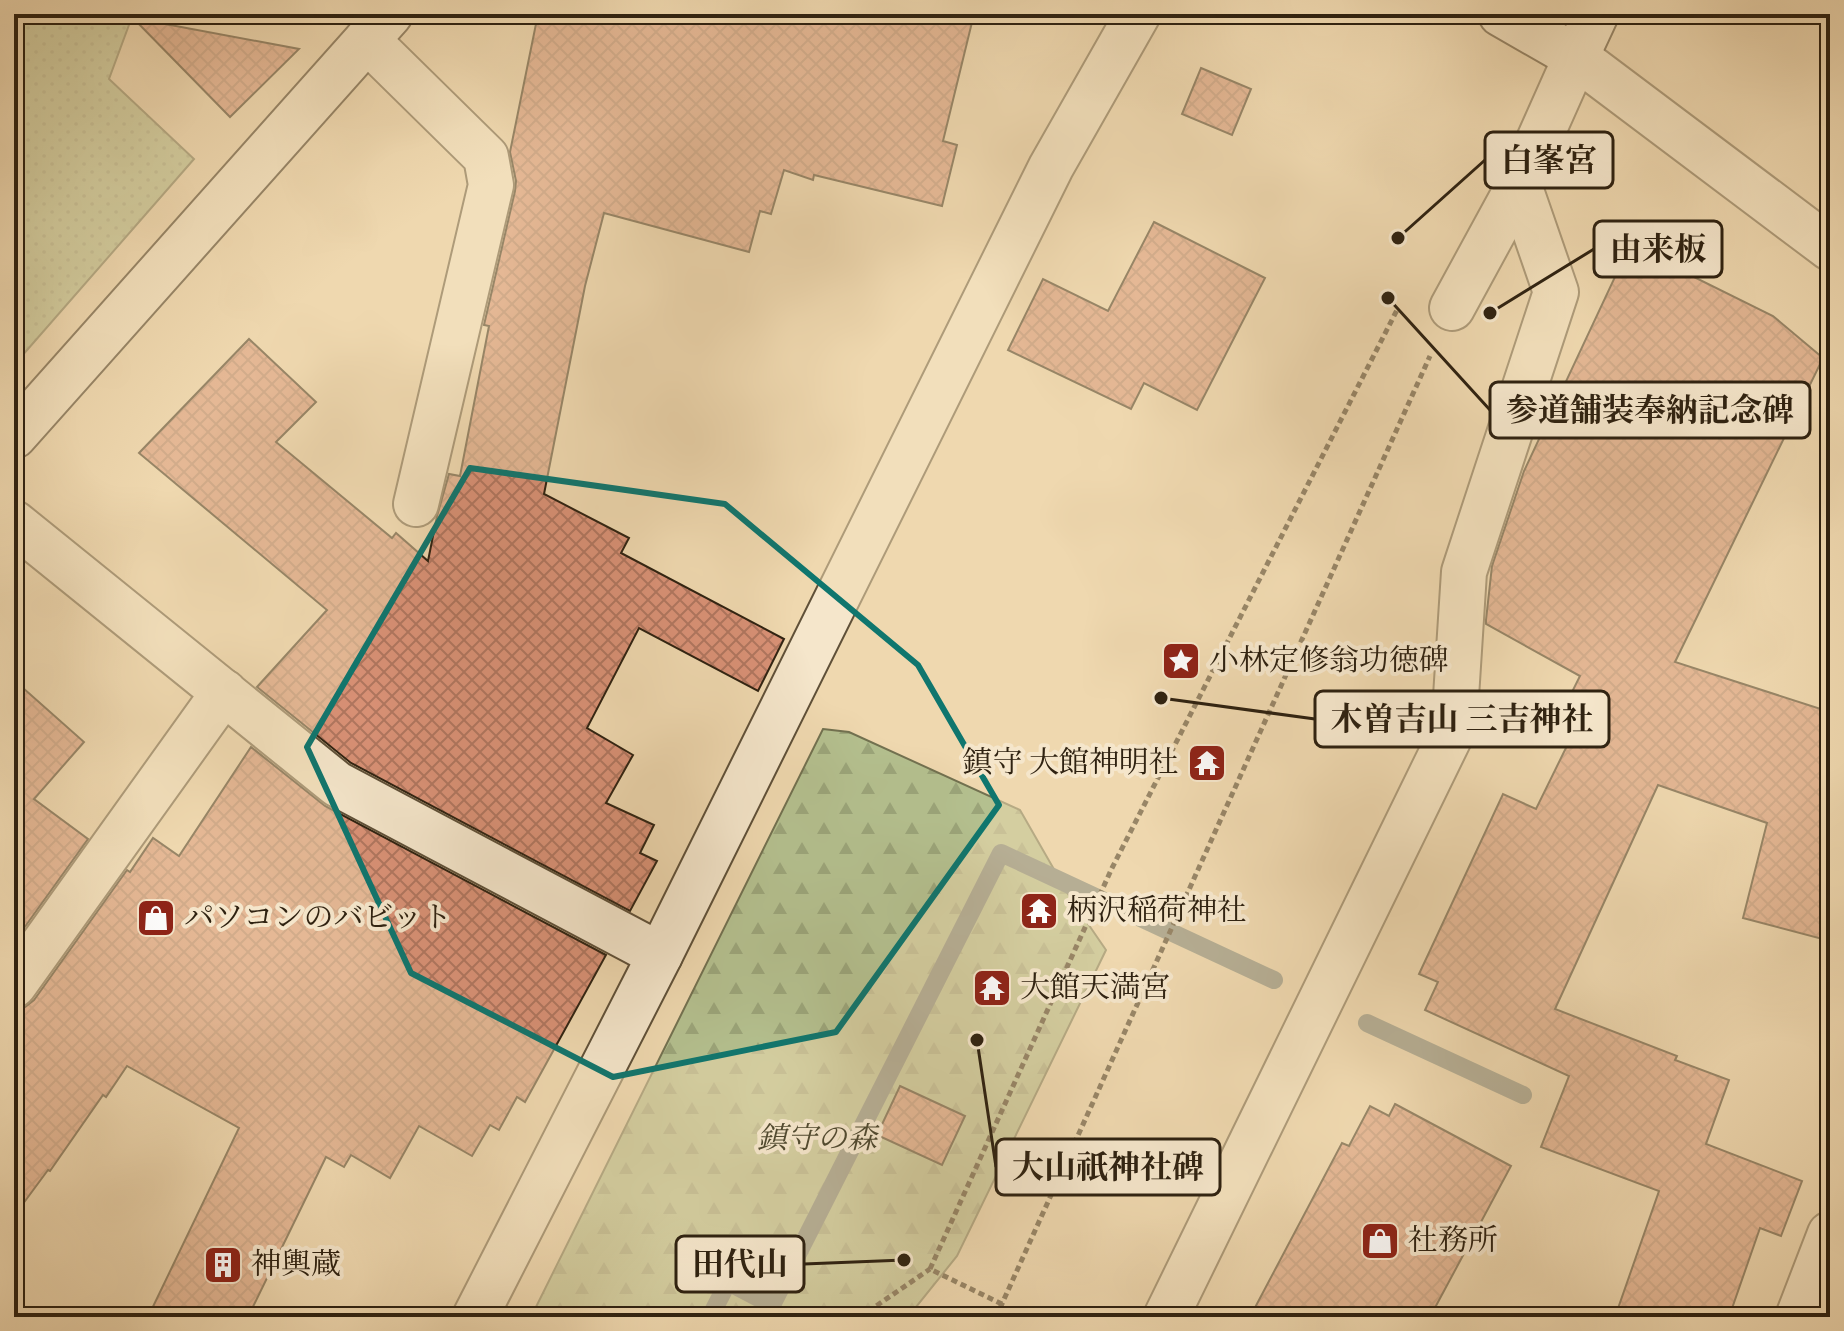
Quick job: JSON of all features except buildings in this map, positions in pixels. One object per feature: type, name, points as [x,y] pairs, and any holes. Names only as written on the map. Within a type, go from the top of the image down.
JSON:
[{"type":"street","points":[[475,1317],[660,955],[1051,167],[1138,14]]},
{"type":"street","points":[[1501,14],[1576,57],[1830,248]]},
{"type":"street","points":[[1452,308],[1519,185],[1596,14]]},
{"type":"street","points":[[14,436],[378,27],[486,157],[491,185],[416,504]]},
{"type":"street","points":[[1166,1317],[1454,728],[1464,572],[1556,292],[1519,185]]},
{"type":"street","points":[[14,523],[337,784],[660,955]]},
{"type":"street","points":[[14,985],[224,692]]},
{"type":"street","points":[[1798,1317],[1830,1234]]},
{"type":"path","points":[[860,1317],[930,1269],[1112,868],[1410,284],[1452,308],[996,1317]]},
{"type":"path","points":[[930,1269],[1002,1304]]},
{"type":"highlighted area","points":[[470,468],[725,504],[918,665],[999,805],[836,1032],[613,1077],[411,973],[307,747]]},
{"type":"green space","points":[[14,14],[133,14],[109,79],[194,159],[14,365]]},
{"type":"green space","name":"鎮守の森","points":[[823,729],[849,732],[1020,810],[1071,899],[1106,950],[957,1256],[908,1317],[531,1317]]},
{"type":"waterway","points":[[710,1317],[728,1282],[772,1305],[1001,853],[1274,980]]},
{"type":"waterway","points":[[1367,1023],[1523,1095]]},
{"type":"place","name":"白峯宮","points":[[1398,238]]},
{"type":"place","name":"参道舗装奉納記念碑","points":[[1388,298]]},
{"type":"place","name":"由来板","points":[[1490,313]]},
{"type":"place","name":"小林定修翁功徳碑","points":[[1181,661]]},
{"type":"place","name":"木曽吉山 三吉神社","points":[[1161,698]]},
{"type":"place","name":"鎮守 大館神明社","points":[[1207,763]]},
{"type":"place","name":"柄沢稲荷神社","points":[[1039,911]]},
{"type":"place","name":"パソコンのバビット","points":[[156,918]]},
{"type":"place","name":"大館天満宮","points":[[992,988]]},
{"type":"place","name":"大山祇神社碑","points":[[977,1040]]},
{"type":"place","name":"社務所","points":[[1380,1241]]},
{"type":"place","name":"田代山","points":[[904,1260]]},
{"type":"place","name":"神輿蔵","points":[[223,1265]]}]
